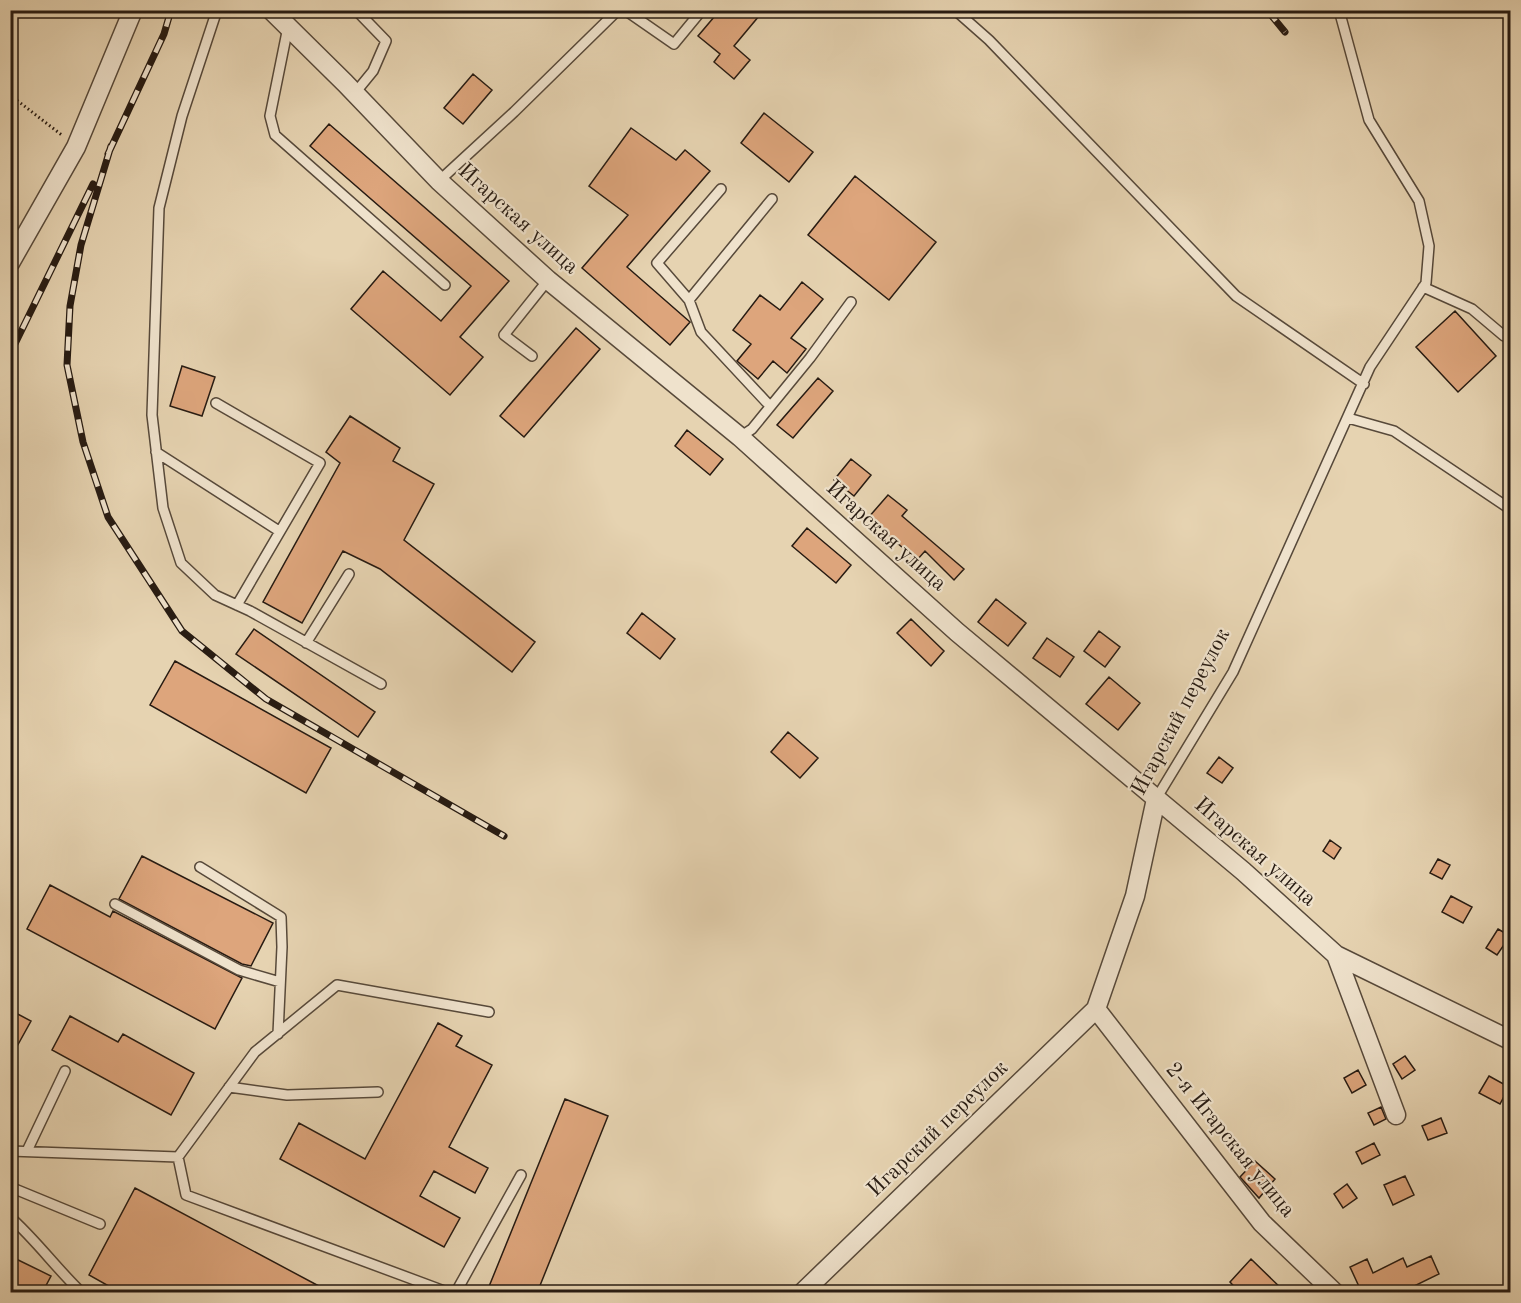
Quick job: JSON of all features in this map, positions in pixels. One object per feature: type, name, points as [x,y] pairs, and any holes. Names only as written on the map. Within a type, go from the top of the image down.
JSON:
[{"type":"street","points":[[10,263],[76,147],[133,10]]},
{"type":"street","name":"Игарская улица","points":[[271,10],[439,180],[548,280],[740,437],[957,632],[1243,871],[1336,955],[1510,1040]]},
{"type":"street","name":"Игарский переулок","points":[[803,1293],[1096,1009],[1135,896],[1156,799]]},
{"type":"street","points":[[1336,955],[1396,1115]]},
{"type":"street","name":"2-я Игарская улица","points":[[1096,1009],[1262,1223],[1334,1293]]},
{"type":"lane","points":[[217,10],[182,116],[159,208],[153,415],[163,508],[181,563],[215,595],[381,684]]},
{"type":"lane","points":[[355,93],[373,71],[386,41],[356,10]]},
{"type":"lane","points":[[439,180],[514,112],[618,10]]},
{"type":"lane","points":[[625,10],[674,44],[702,10]]},
{"type":"lane","points":[[955,10],[989,40],[1236,296],[1364,384]]},
{"type":"lane","name":"Игарский переулок","points":[[1156,799],[1233,672],[1370,367],[1426,283],[1429,246],[1419,201],[1369,120],[1339,10]]},
{"type":"lane","points":[[288,27],[270,116],[275,135],[445,285]]},
{"type":"lane","points":[[721,189],[657,263],[689,300],[701,332],[770,406]]},
{"type":"lane","points":[[689,300],[772,199]]},
{"type":"lane","points":[[532,356],[504,335],[548,280]]},
{"type":"lane","points":[[1423,286],[1472,309],[1504,336]]},
{"type":"lane","points":[[740,437],[752,429],[810,358],[851,302]]},
{"type":"lane","points":[[216,404],[320,463],[237,605]]},
{"type":"lane","points":[[1348,418],[1394,431],[1510,509]]},
{"type":"lane","points":[[156,452],[279,531]]},
{"type":"lane","points":[[306,643],[349,574]]},
{"type":"lane","points":[[200,867],[281,917],[278,1034]]},
{"type":"lane","points":[[115,904],[239,970],[280,982]]},
{"type":"lane","points":[[447,1293],[186,1195],[178,1157],[255,1052],[337,985],[489,1012]]},
{"type":"lane","points":[[27,1151],[65,1071]]},
{"type":"lane","points":[[229,1087],[287,1095],[378,1092]]},
{"type":"lane","points":[[10,1150],[178,1157]]},
{"type":"lane","points":[[456,1293],[521,1175]]},
{"type":"lane","points":[[10,1187],[100,1224]]},
{"type":"lane","points":[[10,1217],[31,1235],[60,1272],[81,1293]]},
{"type":"path","points":[[10,95],[76,147]]},
{"type":"building","points":[[720,10],[764,10],[734,46],[750,60],[734,79],[714,62],[720,54],[698,36]]},
{"type":"building","points":[[473,74],[492,90],[463,124],[444,108]]},
{"type":"building","points":[[764,113],[813,152],[789,182],[741,143]]},
{"type":"building","points":[[329,124],[509,281],[460,337],[483,357],[450,395],[351,309],[383,271],[441,321],[471,286],[310,146]]},
{"type":"building","points":[[631,128],[676,160],[685,150],[710,171],[627,267],[690,322],[670,345],[582,268],[628,215],[589,186]]},
{"type":"building","points":[[855,176],[936,242],[889,300],[808,235]]},
{"type":"building","points":[[802,282],[823,299],[791,338],[806,349],[787,373],[773,361],[758,379],[737,361],[751,344],[733,330],[760,295],[780,310]]},
{"type":"building","points":[[1455,311],[1496,356],[1458,392],[1416,347]]},
{"type":"building","points":[[576,328],[600,349],[524,437],[500,416]]},
{"type":"building","points":[[182,366],[215,377],[202,416],[170,406]]},
{"type":"building","points":[[818,378],[833,391],[793,438],[777,425]]},
{"type":"building","points":[[350,416],[400,448],[393,461],[434,484],[404,540],[535,642],[512,672],[380,569],[343,551],[302,623],[263,602],[340,463],[326,452]]},
{"type":"building","points":[[687,430],[723,459],[710,475],[675,446]]},
{"type":"building","points":[[851,459],[871,475],[854,496],[834,480]]},
{"type":"building","points":[[888,495],[907,510],[902,516],[964,569],[954,580],[925,551],[917,560],[868,518]]},
{"type":"building","points":[[807,528],[851,565],[836,583],[792,546]]},
{"type":"building","points":[[996,599],[1026,623],[1008,646],[978,622]]},
{"type":"building","points":[[642,613],[675,639],[660,659],[627,633]]},
{"type":"building","points":[[911,619],[944,651],[931,666],[897,633]]},
{"type":"building","points":[[254,629],[375,712],[358,737],[236,654]]},
{"type":"building","points":[[1099,631],[1120,647],[1105,667],[1084,651]]},
{"type":"building","points":[[1047,638],[1074,657],[1060,677],[1033,658]]},
{"type":"building","points":[[175,661],[331,748],[306,793],[150,705]]},
{"type":"building","points":[[1109,677],[1140,703],[1118,730],[1086,704]]},
{"type":"building","points":[[788,732],[818,758],[800,778],[771,752]]},
{"type":"building","points":[[1219,757],[1233,768],[1222,783],[1207,773]]},
{"type":"building","points":[[1330,840],[1341,848],[1334,859],[1323,851]]},
{"type":"building","points":[[142,856],[273,923],[251,966],[242,964],[119,899]]},
{"type":"building","points":[[1438,859],[1450,865],[1442,879],[1430,873]]},
{"type":"building","points":[[50,885],[110,917],[113,911],[242,978],[215,1029],[27,929]]},
{"type":"building","points":[[1451,896],[1472,907],[1463,923],[1442,912]]},
{"type":"building","points":[[1498,929],[1510,936],[1497,955],[1486,948]]},
{"type":"building","points":[[10,1010],[31,1021],[10,1059]]},
{"type":"building","points":[[70,1016],[118,1042],[123,1034],[194,1073],[171,1115],[52,1050]]},
{"type":"building","points":[[438,1023],[462,1036],[456,1046],[492,1065],[449,1147],[488,1168],[475,1193],[434,1171],[420,1196],[460,1218],[444,1247],[280,1159],[299,1123],[365,1159]]},
{"type":"building","points":[[1405,1056],[1415,1070],[1402,1079],[1393,1064]]},
{"type":"building","points":[[1358,1070],[1366,1085],[1352,1093],[1344,1078]]},
{"type":"building","points":[[1489,1076],[1509,1087],[1500,1104],[1479,1093]]},
{"type":"building","points":[[565,1099],[608,1116],[537,1293],[495,1293],[488,1289]]},
{"type":"building","points":[[1381,1107],[1386,1119],[1374,1125],[1368,1113]]},
{"type":"building","points":[[1441,1118],[1447,1133],[1428,1140],[1422,1126]]},
{"type":"building","points":[[1374,1143],[1380,1155],[1362,1164],[1356,1152]]},
{"type":"building","points":[[1255,1161],[1275,1179],[1259,1198],[1240,1177]]},
{"type":"building","points":[[1405,1176],[1414,1195],[1393,1205],[1384,1185]]},
{"type":"building","points":[[1347,1184],[1357,1198],[1343,1208],[1334,1194]]},
{"type":"building","points":[[135,1188],[332,1293],[121,1293],[89,1275]]},
{"type":"building","points":[[10,1256],[51,1276],[42,1293],[10,1293]]},
{"type":"building","points":[[1431,1256],[1439,1274],[1400,1293],[1362,1293],[1350,1267],[1367,1259],[1373,1273],[1403,1258],[1407,1267]]},
{"type":"building","points":[[1251,1259],[1286,1293],[1240,1293],[1230,1282]]},
{"type":"railway","points":[[108,154],[164,34],[171,10]]},
{"type":"railway","points":[[1267,10],[1285,32]]},
{"type":"railway","points":[[111,146],[81,245],[70,306],[67,365],[83,442],[108,517],[182,631],[266,699],[504,836]]},
{"type":"railway","points":[[10,354],[93,184]]}]
